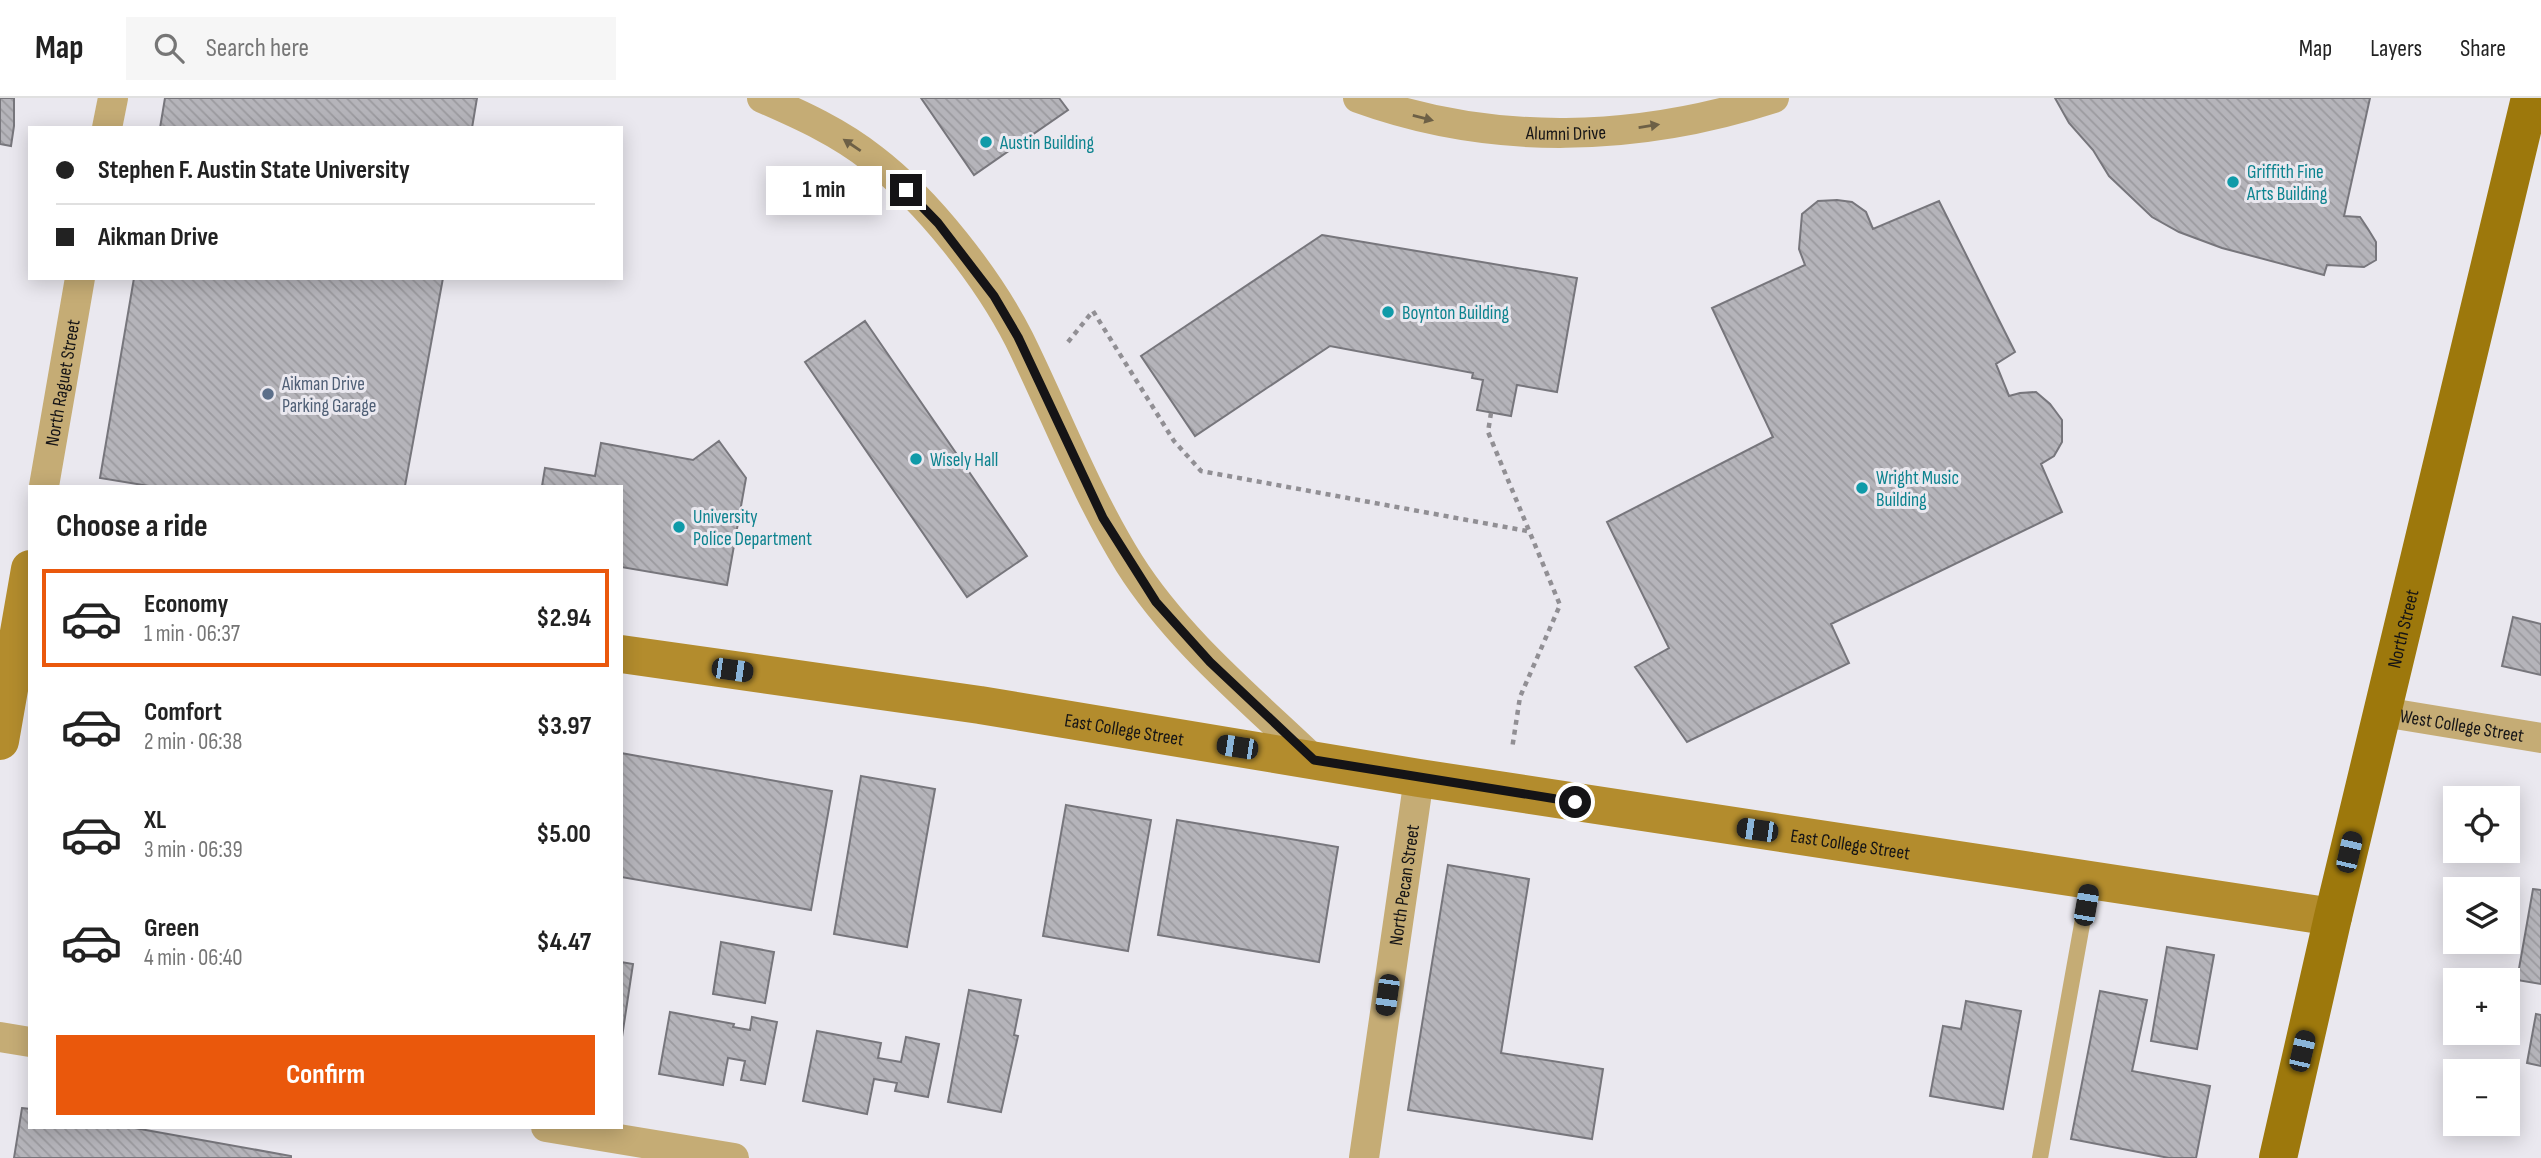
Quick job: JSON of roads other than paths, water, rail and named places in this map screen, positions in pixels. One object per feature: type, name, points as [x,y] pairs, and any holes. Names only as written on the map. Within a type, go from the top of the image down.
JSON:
[{"type":"main road","name":"North Street","points":[[2278,1158],[2382,712],[2531,118]]},
{"type":"street","points":[[107,126],[113,98]]},
{"type":"street","points":[[762,98],[802,114],[874,159],[938,223],[994,296],[1012,327],[1103,518],[1156,602],[1210,662],[1314,760]]},
{"type":"street","name":"Alumni Drive","points":[[1358,98],[1388,109],[1442,122],[1544,135],[1619,131],[1726,114],[1774,98]]},
{"type":"street","name":"North Raguet Street","points":[[44,485],[80,280]]},
{"type":"street","points":[[0,554],[28,559]]},
{"type":"street","points":[[0,741],[28,580]]},
{"type":"street","name":"East College Street","points":[[623,654],[980,705],[1419,778],[2333,917]]},
{"type":"street","name":"West College Street","points":[[2382,712],[2541,738]]},
{"type":"street","name":"North Pecan Street","points":[[1364,1158],[1419,778]]},
{"type":"street","points":[[0,1037],[28,1042]]},
{"type":"street","points":[[558,1129],[734,1158]]},
{"type":"lane","points":[[2040,1158],[2090,880]]},
{"type":"place","name":"Austin Building","points":[[986,142]]},
{"type":"place","name":"Griffith Fine Arts Building","points":[[2233,182]]},
{"type":"place","name":"Boynton Building","points":[[1388,312]]},
{"type":"place","name":"Aikman Drive Parking Garage","points":[[268,394]]},
{"type":"place","name":"Wisely Hall","points":[[916,459]]},
{"type":"place","name":"Wright Music Building","points":[[1862,488]]},
{"type":"place","name":"University Police Department","points":[[679,527]]}]
